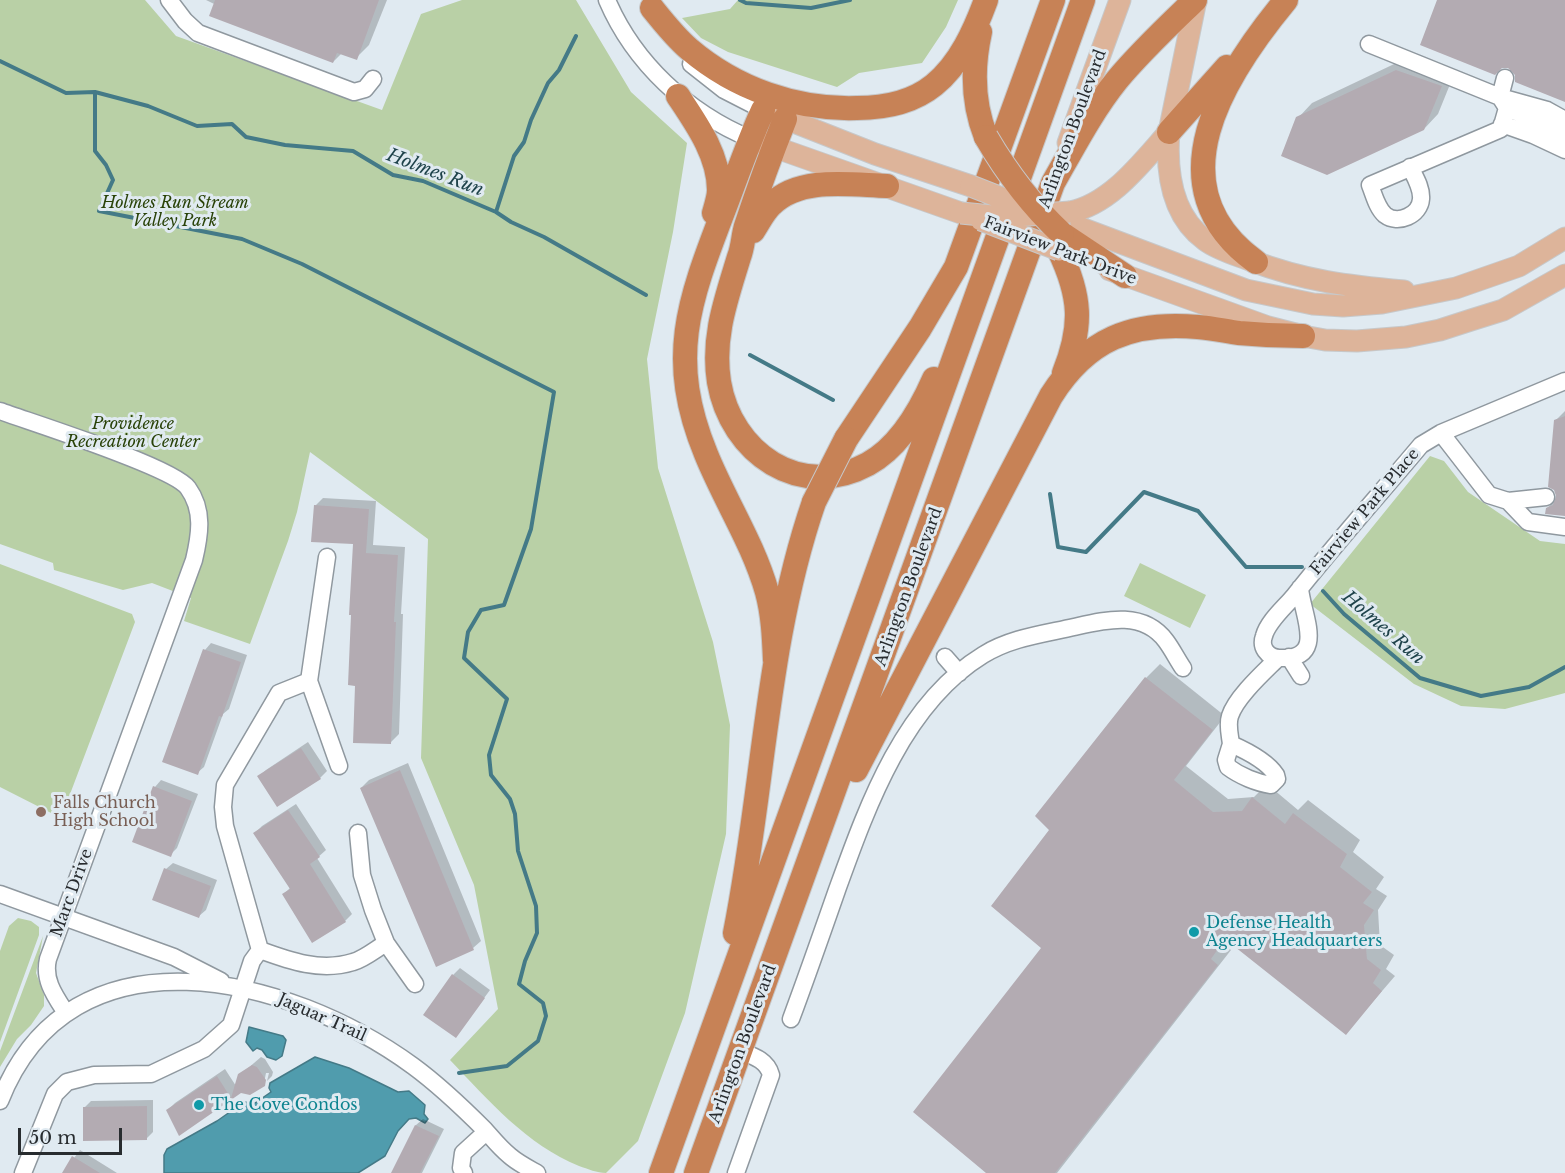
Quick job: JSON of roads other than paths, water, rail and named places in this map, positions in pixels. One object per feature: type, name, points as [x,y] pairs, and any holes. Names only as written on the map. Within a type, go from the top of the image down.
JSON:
[{"type":"highway","points":[[650,4],[670,31],[689,50],[748,86],[777,99],[840,109],[893,104],[915,97],[933,86],[962,52],[986,0]]},
{"type":"highway","points":[[986,0],[974,70],[978,116],[986,137],[1013,180],[1041,213],[1125,276]]},
{"type":"highway","points":[[708,1044],[728,968],[751,847],[775,660],[786,600],[800,544],[814,502],[846,439],[920,328],[956,267],[1053,0]]},
{"type":"highway","name":"Arlington Boulevard","points":[[661,1173],[1083,0]]},
{"type":"highway","points":[[1053,183],[1116,82],[1144,50],[1195,0]]},
{"type":"highway","points":[[1169,132],[1286,0]]},
{"type":"highway","points":[[1256,262],[1238,249],[1211,210],[1205,195],[1202,165],[1211,123],[1222,94],[1236,66],[1265,25]]},
{"type":"highway","points":[[678,96],[712,155],[719,190],[706,256]]},
{"type":"highway","points":[[774,114],[751,139],[706,256],[689,313],[684,351],[690,406],[707,456],[742,528],[767,593],[773,625],[775,660]]},
{"type":"highway","points":[[774,114],[774,147],[745,229],[718,332],[719,380],[723,402],[731,422],[748,446],[777,467],[813,476],[839,476],[869,464],[885,452],[903,433],[915,415],[936,374],[968,291],[995,247]]},
{"type":"highway","name":"Arlington Boulevard","points":[[696,1173],[1053,183]]},
{"type":"highway","points":[[740,254],[762,217],[772,204],[785,194],[824,184],[887,186]]},
{"type":"highway","points":[[805,872],[900,682],[1061,381],[1071,356],[1077,330],[1078,312],[1068,269],[1064,229]]},
{"type":"highway","points":[[1061,381],[1091,349],[1109,338],[1144,327],[1172,325],[1238,333],[1303,336]]},
{"type":"highway","points":[[679,1173],[802,829],[812,756]]},
{"type":"main road","name":"Arlington Boulevard","points":[[1053,183],[1120,0]]},
{"type":"main road","points":[[1195,0],[1169,132],[1167,167],[1174,196],[1184,215],[1206,242],[1256,262],[1322,282],[1425,294]]},
{"type":"main road","name":"Fairview Park Drive","points":[[774,114],[876,154],[971,186],[1041,213]]},
{"type":"main road","points":[[961,213],[989,217],[1041,213],[1064,229],[1085,207],[1106,195],[1131,173],[1169,132]]},
{"type":"main road","name":"Fairview Park Drive","points":[[751,139],[961,213],[1064,229],[1245,290],[1313,304],[1342,306],[1382,303],[1456,288],[1519,266],[1565,238]]},
{"type":"main road","name":"Fairview Park Drive","points":[[1125,276],[1227,313],[1303,336],[1325,340],[1357,341],[1406,337],[1440,330],[1503,310],[1565,275]]},
{"type":"street","points":[[169,0],[185,21],[198,33],[354,93],[365,89],[373,79]]},
{"type":"street","name":"Fairview Park Drive","points":[[607,0],[623,31],[640,56],[678,96],[716,123],[751,139]]},
{"type":"street","name":"Fairview Park Drive","points":[[650,4],[676,47],[695,68],[724,90],[774,114]]},
{"type":"street","points":[[1369,44],[1503,109],[1560,130],[1565,136]]},
{"type":"street","points":[[1410,167],[1501,129],[1505,78]]},
{"type":"street","points":[[1503,109],[1547,110],[1565,120]]},
{"type":"street","points":[[1503,109],[1533,135],[1565,150]]},
{"type":"street","name":"Fairview Park Place","points":[[1300,588],[1301,603],[1310,638],[1308,646],[1302,653],[1284,657],[1270,655],[1264,650],[1264,634],[1300,588],[1421,445],[1441,433],[1565,381]]},
{"type":"street","name":"Marc Drive","points":[[0,411],[136,460],[168,474],[188,486],[197,505],[201,531],[194,560],[46,966],[50,988],[66,1013]]},
{"type":"street","points":[[1441,433],[1489,495],[1508,501],[1546,497]]},
{"type":"street","points":[[1508,501],[1528,522],[1565,527]]},
{"type":"street","points":[[327,557],[309,681],[339,766]]},
{"type":"street","points":[[791,1019],[866,810],[906,735],[927,706],[959,673],[982,655],[1009,642],[1114,619],[1138,621],[1156,631],[1167,642],[1183,668]]},
{"type":"street","points":[[945,657],[959,673]]},
{"type":"street","points":[[1231,744],[1229,728],[1231,712],[1254,681],[1284,657],[1301,676]]},
{"type":"street","points":[[260,950],[225,825],[223,807],[225,785],[279,693],[309,681]]},
{"type":"street","points":[[358,833],[362,875],[386,943],[415,984]]},
{"type":"street","points":[[0,894],[174,957],[239,988]]},
{"type":"street","points":[[260,950],[314,967],[353,962],[386,943]]},
{"type":"street","points":[[23,1173],[55,1094],[67,1082],[94,1075],[151,1074],[204,1049],[231,1025],[239,988],[260,950]]},
{"type":"street","name":"Jaguar Trail","points":[[66,1013],[99,995],[137,985],[166,982],[239,988],[264,993],[342,1023],[380,1044],[444,1090],[498,1146],[512,1158],[537,1173]]},
{"type":"street","points":[[0,1101],[24,1054],[50,1026],[66,1013]]},
{"type":"street","points":[[736,1173],[771,1075],[768,1067],[759,1059],[740,1051]]},
{"type":"street","points":[[464,1173],[461,1168],[463,1153],[486,1132]]},
{"type":"water","points":[[249,1027],[283,1036],[286,1040],[282,1056],[276,1060],[267,1057],[262,1050],[257,1048],[253,1051],[246,1042]]},
{"type":"water","points":[[315,1057],[349,1068],[398,1092],[409,1091],[425,1105],[424,1114],[428,1119],[425,1123],[416,1118],[409,1119],[398,1131],[385,1156],[358,1173],[164,1173],[164,1155],[167,1149],[217,1121],[244,1102],[255,1103],[271,1092],[270,1083]]},
{"type":"waterway","points":[[740,0],[746,3],[811,8],[850,0]]},
{"type":"waterway","points":[[496,212],[514,156],[524,142],[531,120],[548,83],[559,70],[576,36]]},
{"type":"waterway","name":"Holmes Run","points":[[0,61],[66,93],[95,92],[148,106],[197,126],[232,124],[246,137],[285,145],[353,151],[393,175],[423,181],[496,212],[646,295]]},
{"type":"waterway","points":[[95,92],[95,151],[106,165],[113,180],[99,211],[242,239],[302,264],[554,392],[531,529],[504,605],[481,610],[468,632],[464,658],[507,699],[489,755],[491,775],[510,799],[515,814],[518,851],[536,906],[537,933],[525,961],[519,984],[543,1003],[546,1016],[538,1041],[507,1066],[459,1073]]},
{"type":"waterway","name":"Holmes Run","points":[[750,355],[833,400]]},
{"type":"waterway","name":"Holmes Run","points":[[1050,494],[1058,547],[1086,552],[1144,492],[1198,511],[1246,567],[1302,567]]},
{"type":"waterway","name":"Holmes Run","points":[[1323,591],[1344,614],[1420,678],[1481,696],[1529,687],[1565,667]]},
{"type":"place","name":"Falls Church High School","points":[[41,812]]},
{"type":"place","name":"Defense Health Agency Headquarters","points":[[1194,932]]},
{"type":"place","name":"The Cove Condos","points":[[199,1105]]},
{"type":"park label","name":"Holmes Run Stream Valley Park","points":[[175,212]]},
{"type":"park label","name":"Providence Recreation Center","points":[[133,433]]}]
